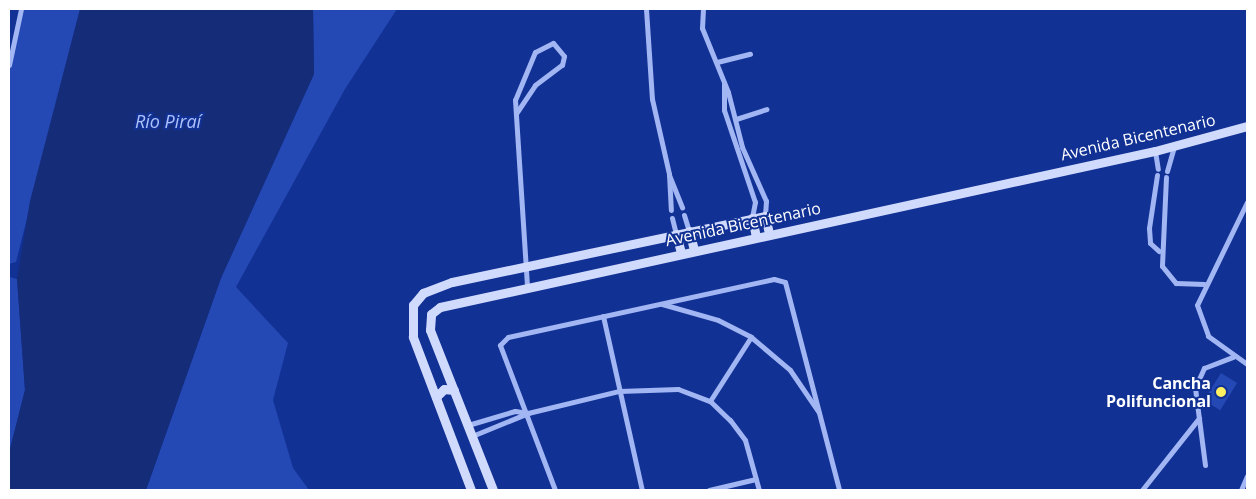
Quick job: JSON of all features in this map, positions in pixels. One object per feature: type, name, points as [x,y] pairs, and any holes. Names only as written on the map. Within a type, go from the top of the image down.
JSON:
[{"type":"street","points":[[9,65],[21,9]]},
{"type":"street","points":[[646,9],[652,99],[669,174],[682,208]]},
{"type":"street","points":[[703,9],[702,28],[717,62],[736,119],[742,147],[766,201],[765,216],[769,234]]},
{"type":"street","points":[[517,112],[535,85],[562,64],[564,56],[553,43],[535,52],[517,89],[517,112],[527,287]]},
{"type":"street","points":[[717,62],[750,54]]},
{"type":"street","points":[[724,83],[724,110],[755,202],[752,218],[756,237]]},
{"type":"street","points":[[736,119],[766,109]]},
{"type":"street","name":"Avenida Bicentenario","points":[[430,330],[431,314],[440,306],[1155,151],[1247,126]]},
{"type":"street","points":[[1174,146],[1166,174],[1159,251],[1166,275],[1176,283],[1204,284]]},
{"type":"street","points":[[1155,151],[1158,169],[1149,228],[1150,243],[1159,251]]},
{"type":"street","points":[[1158,169],[1169,163]]},
{"type":"street","points":[[669,174],[671,210]]},
{"type":"street","points":[[1247,202],[1204,284],[1198,305],[1200,322],[1208,336],[1233,357],[1247,364]]},
{"type":"street","points":[[684,215],[694,250]]},
{"type":"street","name":"Avenida Bicentenario","points":[[471,490],[413,337],[411,312],[423,293],[435,286],[689,230],[765,216]]},
{"type":"street","points":[[672,218],[681,253]]},
{"type":"street","points":[[555,490],[528,413],[500,345],[508,337],[774,279],[785,282],[822,418],[839,490]]},
{"type":"street","points":[[660,304],[718,320],[751,336],[790,370],[822,418]]},
{"type":"street","points":[[602,316],[642,490]]},
{"type":"street","points":[[413,337],[430,330],[468,425],[490,489]]},
{"type":"street","points":[[710,401],[751,336]]},
{"type":"street","points":[[1205,465],[1198,418],[1198,377],[1212,362],[1233,357]]},
{"type":"street","points":[[436,397],[444,388],[454,390]]},
{"type":"street","points":[[472,436],[528,413],[619,391],[678,389],[710,401],[745,440],[759,490]]},
{"type":"street","points":[[468,425],[514,411],[528,413]]},
{"type":"street","points":[[1142,490],[1198,418]]},
{"type":"street","points":[[1240,490],[1247,476]]},
{"type":"street","points":[[709,490],[756,480]]},
{"type":"shaded area","points":[[24,9],[80,9],[16,262],[9,264],[9,72]]},
{"type":"shaded area","points":[[313,9],[397,9],[345,89],[236,287],[288,343],[273,400],[293,468],[309,490],[146,490],[221,278],[314,74]]},
{"type":"shaded area","points":[[9,277],[17,279],[25,390],[9,453]]},
{"type":"shaded area","name":"Cancha Polifuncional","points":[[1221,373],[1237,383],[1220,410],[1204,400]]},
{"type":"water","name":"Río Piraí","points":[[80,9],[313,9],[314,74],[221,278],[146,490],[9,490],[9,453],[25,390],[17,279],[30,201]]},
{"type":"place","name":"Cancha Polifuncional","points":[[1221,392]]}]
